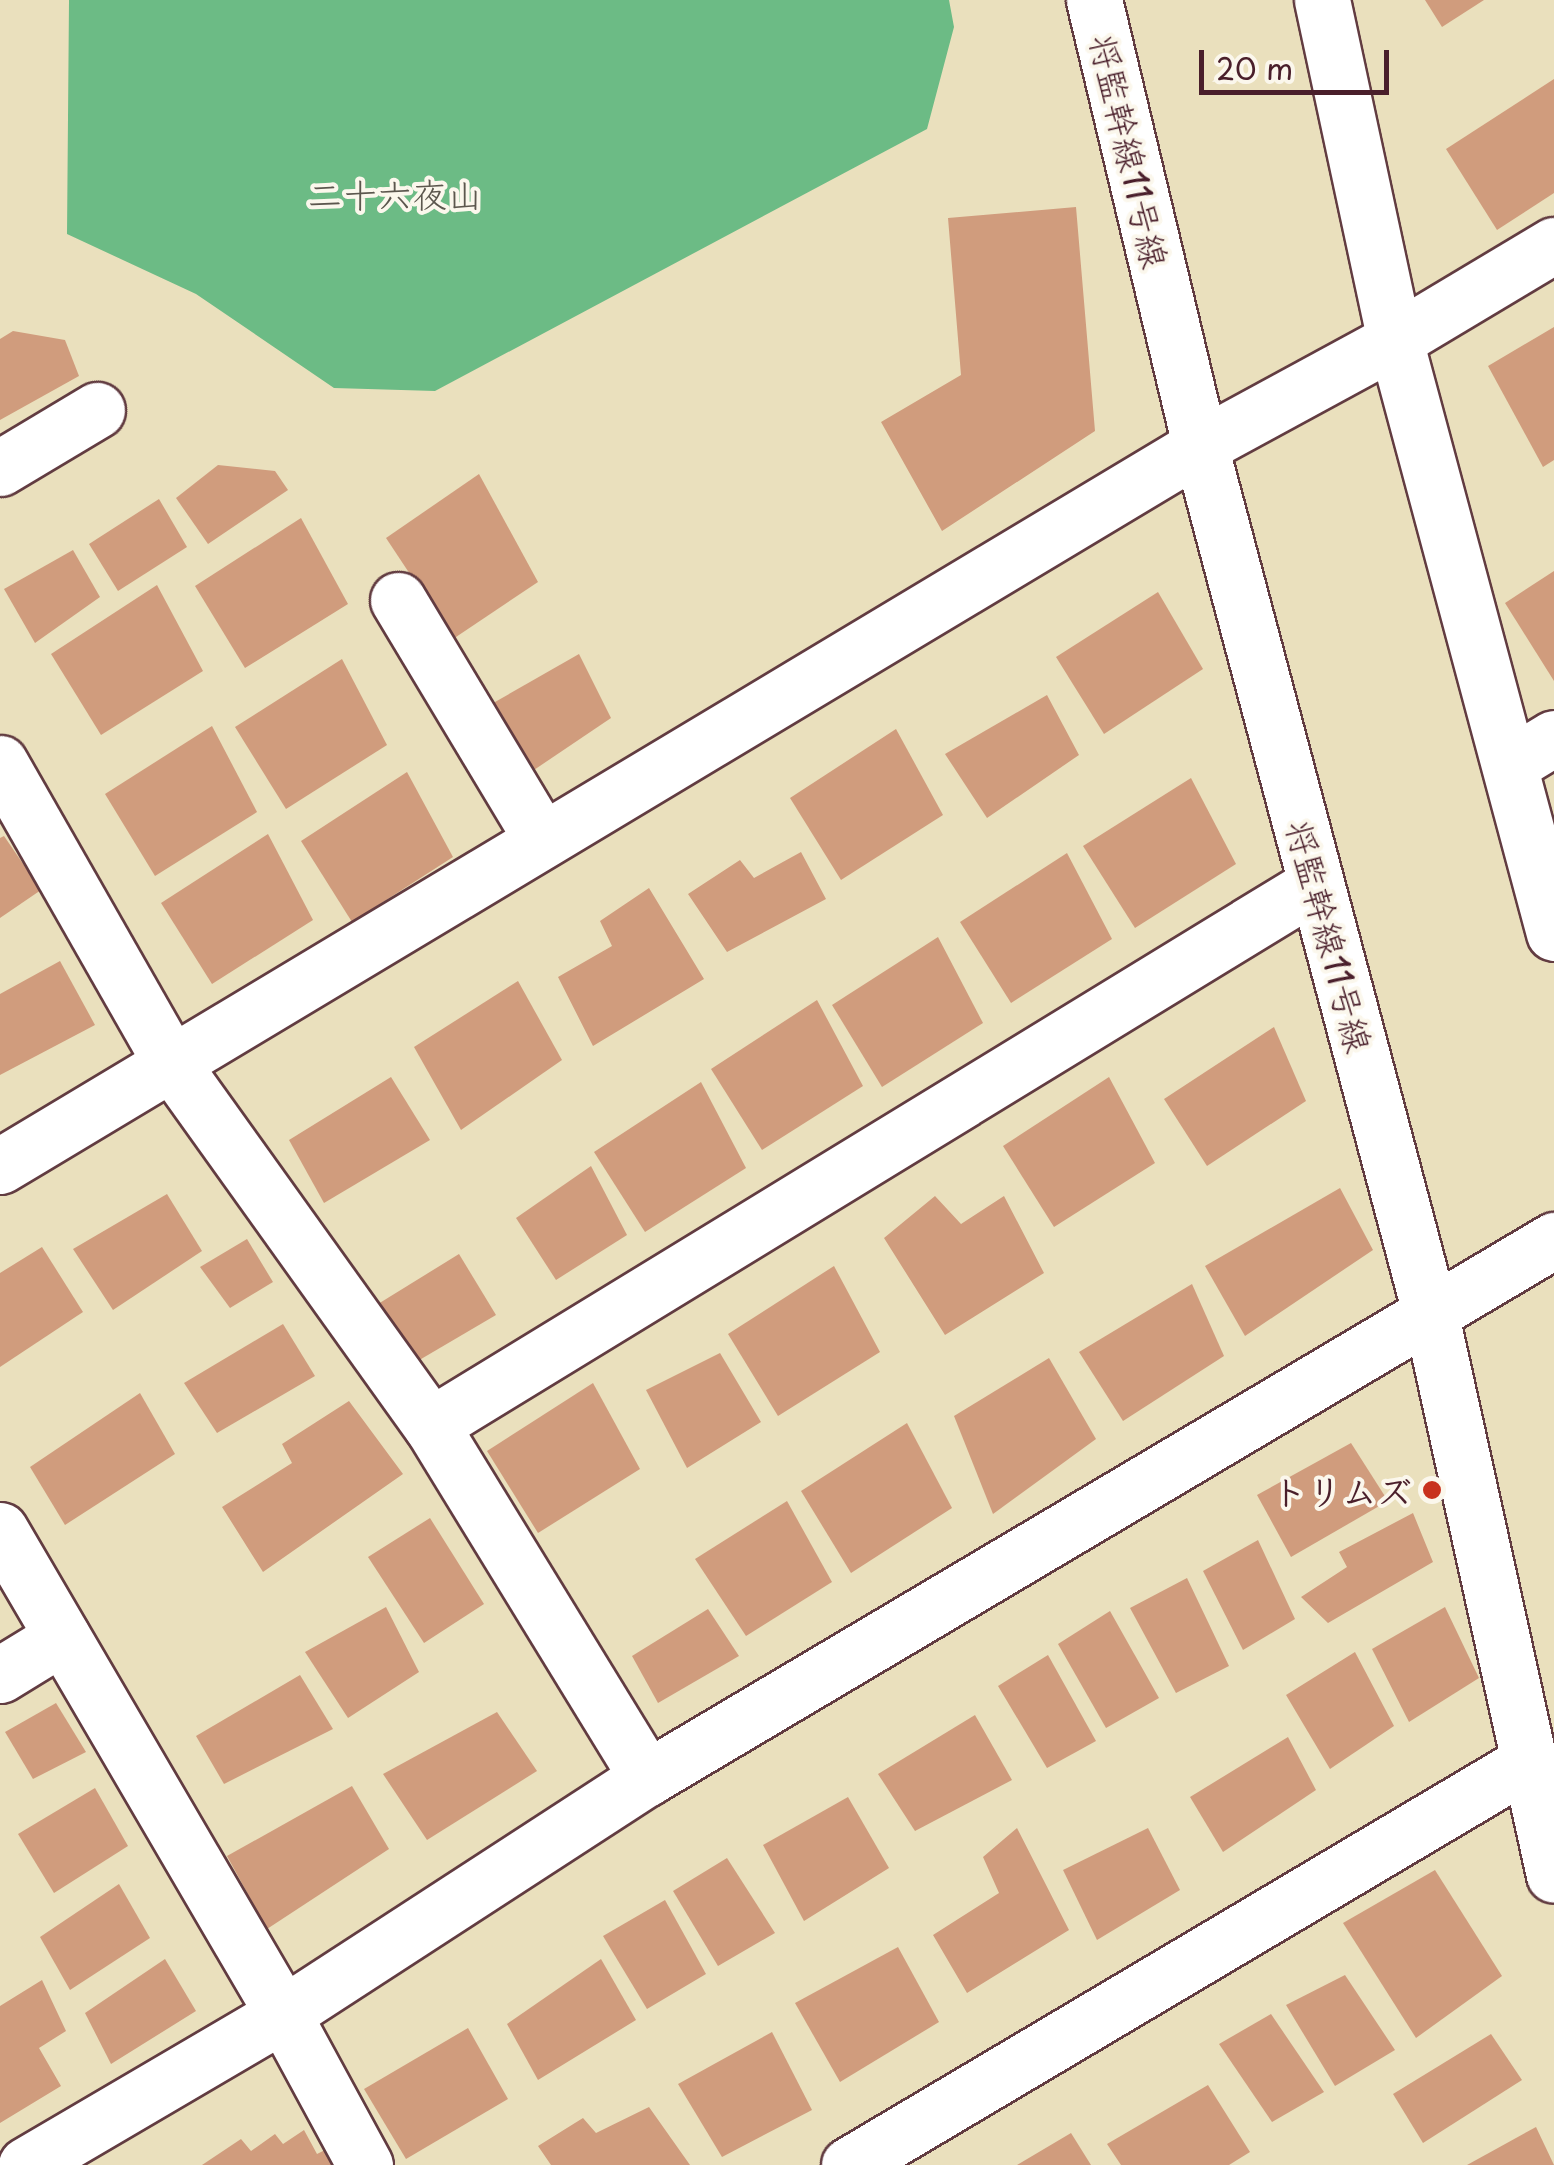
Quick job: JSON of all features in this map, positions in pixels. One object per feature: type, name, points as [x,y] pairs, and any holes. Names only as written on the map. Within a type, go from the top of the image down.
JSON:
[{"type":"street","name":"将監幹線11号線","points":[[1094,0],[1200,446],[1431,1316],[1554,1874]]},
{"type":"street","points":[[1322,0],[1395,340],[1532,751],[1554,933]]},
{"type":"street","points":[[0,1166],[170,1060],[1200,446],[1395,340],[1554,245]]},
{"type":"street","points":[[0,468],[96,410]]},
{"type":"street","points":[[398,600],[542,840]]},
{"type":"street","points":[[0,762],[170,1060],[431,1425],[647,1778]]},
{"type":"street","points":[[431,1425],[1316,884]]},
{"type":"street","points":[[26,2165],[283,2014],[647,1778],[1554,1240]]},
{"type":"street","points":[[0,1530],[283,2014],[364,2165]]},
{"type":"street","points":[[0,1675],[62,1637]]},
{"type":"street","points":[[849,2165],[1530,1761]]},
{"type":"green space","name":"二十六夜山","points":[[69,0],[949,0],[954,27],[927,129],[435,391],[334,388],[196,294],[67,234]]},
{"type":"building","points":[[1425,0],[1484,0],[1442,27]]},
{"type":"building","points":[[1554,79],[1554,193],[1497,230],[1446,149]]},
{"type":"building","points":[[1076,207],[1095,431],[942,531],[881,422],[961,375],[948,218]]},
{"type":"building","points":[[1554,327],[1554,460],[1543,467],[1488,366]]},
{"type":"building","points":[[13,331],[65,340],[79,376],[0,420],[0,339]]},
{"type":"building","points":[[218,465],[275,471],[288,490],[208,544],[176,498]]},
{"type":"building","points":[[479,474],[538,582],[453,639],[386,538]]},
{"type":"building","points":[[159,499],[187,547],[118,591],[89,544]]},
{"type":"building","points":[[301,518],[348,604],[245,668],[195,586]]},
{"type":"building","points":[[73,550],[100,597],[35,643],[4,589]]},
{"type":"building","points":[[1554,571],[1554,681],[1505,603]]},
{"type":"building","points":[[157,585],[203,671],[101,735],[51,654]]},
{"type":"building","points":[[1158,592],[1203,669],[1104,734],[1056,657]]},
{"type":"building","points":[[579,654],[611,718],[528,774],[488,706]]},
{"type":"building","points":[[342,659],[387,745],[286,809],[235,727]]},
{"type":"building","points":[[1047,695],[1079,755],[987,818],[945,754]]},
{"type":"building","points":[[212,726],[257,812],[155,876],[105,794]]},
{"type":"building","points":[[896,729],[943,815],[841,880],[790,798]]},
{"type":"building","points":[[407,772],[453,857],[352,922],[301,841]]},
{"type":"building","points":[[1191,778],[1236,864],[1135,928],[1083,846]]},
{"type":"building","points":[[268,834],[313,920],[212,984],[161,903]]},
{"type":"building","points":[[4,836],[41,890],[0,918],[0,838]]},
{"type":"building","points":[[801,852],[826,899],[727,952],[688,894],[740,860],[754,878]]},
{"type":"building","points":[[1067,853],[1112,939],[1011,1003],[960,922]]},
{"type":"building","points":[[649,888],[704,979],[593,1046],[558,977],[612,946],[600,921]]},
{"type":"building","points":[[938,937],[983,1023],[882,1087],[832,1005]]},
{"type":"building","points":[[60,961],[95,1025],[0,1075],[0,994]]},
{"type":"building","points":[[518,981],[562,1060],[461,1130],[414,1047]]},
{"type":"building","points":[[817,1000],[863,1086],[762,1150],[711,1069]]},
{"type":"building","points":[[1274,1027],[1306,1101],[1207,1166],[1164,1099]]},
{"type":"building","points":[[391,1077],[430,1140],[324,1203],[289,1140]]},
{"type":"building","points":[[1109,1077],[1155,1163],[1054,1227],[1003,1146]]},
{"type":"building","points":[[701,1082],[746,1168],[645,1232],[594,1152]]},
{"type":"building","points":[[591,1166],[627,1235],[556,1280],[516,1218]]},
{"type":"building","points":[[1340,1188],[1373,1250],[1245,1336],[1205,1266]]},
{"type":"building","points":[[167,1194],[202,1251],[113,1310],[73,1249]]},
{"type":"building","points":[[935,1196],[961,1224],[1004,1196],[1044,1273],[945,1335],[884,1238]]},
{"type":"building","points":[[247,1239],[273,1282],[230,1308],[200,1267]]},
{"type":"building","points":[[42,1247],[83,1312],[0,1367],[0,1273]]},
{"type":"building","points":[[459,1254],[496,1315],[416,1362],[378,1304]]},
{"type":"building","points":[[834,1266],[880,1352],[778,1416],[728,1334]]},
{"type":"building","points":[[1192,1284],[1224,1356],[1123,1421],[1079,1352]]},
{"type":"building","points":[[283,1324],[315,1376],[217,1433],[184,1383]]},
{"type":"building","points":[[720,1353],[761,1422],[687,1468],[646,1390]]},
{"type":"building","points":[[1049,1358],[1096,1439],[993,1514],[954,1416]]},
{"type":"building","points":[[593,1383],[640,1469],[538,1533],[487,1451]]},
{"type":"building","points":[[140,1393],[175,1454],[65,1525],[30,1467]]},
{"type":"building","points":[[349,1401],[403,1474],[263,1572],[222,1507],[292,1463],[282,1444]]},
{"type":"building","points":[[907,1423],[952,1508],[851,1573],[801,1491]]},
{"type":"building","points":[[1351,1443],[1388,1501],[1291,1557],[1257,1495]]},
{"type":"building","points":[[787,1501],[832,1582],[746,1636],[695,1559]]},
{"type":"building","points":[[1413,1513],[1433,1562],[1328,1623],[1301,1597],[1347,1567],[1339,1552]]},
{"type":"building","points":[[430,1518],[484,1604],[424,1643],[368,1557]]},
{"type":"building","points":[[1258,1540],[1295,1619],[1243,1650],[1203,1571]]},
{"type":"building","points":[[1187,1578],[1229,1666],[1176,1693],[1130,1608]]},
{"type":"building","points":[[386,1607],[419,1672],[348,1718],[305,1652]]},
{"type":"building","points":[[1445,1607],[1479,1678],[1409,1722],[1372,1649]]},
{"type":"building","points":[[708,1609],[739,1656],[658,1703],[632,1656]]},
{"type":"building","points":[[1110,1611],[1159,1698],[1106,1728],[1058,1644]]},
{"type":"building","points":[[1355,1652],[1394,1726],[1330,1769],[1286,1695]]},
{"type":"building","points":[[1048,1655],[1096,1741],[1047,1768],[998,1686]]},
{"type":"building","points":[[300,1675],[333,1729],[224,1784],[196,1736]]},
{"type":"building","points":[[56,1703],[86,1752],[33,1779],[5,1732]]},
{"type":"building","points":[[497,1712],[537,1771],[427,1840],[383,1774]]},
{"type":"building","points":[[975,1715],[1012,1780],[915,1831],[878,1774]]},
{"type":"building","points":[[1288,1737],[1316,1790],[1223,1852],[1190,1797]]},
{"type":"building","points":[[352,1786],[389,1849],[267,1929],[227,1856]]},
{"type":"building","points":[[95,1788],[128,1846],[54,1893],[18,1834]]},
{"type":"building","points":[[848,1797],[889,1868],[804,1921],[763,1845]]},
{"type":"building","points":[[1017,1828],[1069,1930],[967,1993],[933,1935],[999,1893],[983,1857]]},
{"type":"building","points":[[1148,1828],[1180,1890],[1097,1940],[1063,1870]]},
{"type":"building","points":[[727,1858],[775,1933],[718,1966],[673,1891]]},
{"type":"building","points":[[1435,1870],[1502,1976],[1416,2038],[1343,1923]]},
{"type":"building","points":[[119,1884],[150,1938],[70,1990],[40,1937]]},
{"type":"building","points":[[665,1900],[706,1974],[647,2009],[603,1936]]},
{"type":"building","points":[[898,1947],[939,2022],[840,2082],[795,2003]]},
{"type":"building","points":[[165,1959],[196,2011],[111,2064],[85,2013]]},
{"type":"building","points":[[601,1959],[636,2020],[538,2080],[507,2024]]},
{"type":"building","points":[[1345,1975],[1395,2050],[1335,2086],[1286,2005]]},
{"type":"building","points":[[42,1980],[66,2031],[39,2048],[61,2086],[0,2123],[0,2006]]},
{"type":"building","points":[[1271,2014],[1324,2092],[1272,2122],[1219,2044]]},
{"type":"building","points":[[468,2028],[508,2099],[406,2159],[364,2089]]},
{"type":"building","points":[[772,2032],[812,2110],[722,2157],[678,2084]]},
{"type":"building","points":[[1491,2034],[1522,2080],[1423,2143],[1393,2094]]},
{"type":"building","points":[[1208,2085],[1250,2152],[1229,2165],[1121,2165],[1107,2144]]},
{"type":"building","points":[[649,2107],[690,2165],[551,2165],[538,2146],[583,2118],[596,2133]]},
{"type":"building","points":[[1536,2127],[1554,2165],[1467,2165]]},
{"type":"building","points":[[304,2130],[317,2154],[337,2144],[349,2165],[202,2165],[241,2139],[251,2151],[275,2134],[283,2144]]},
{"type":"building","points":[[1071,2133],[1091,2165],[1017,2165]]},
{"type":"place","name":"トリムズ","points":[[1432,1490]]}]
